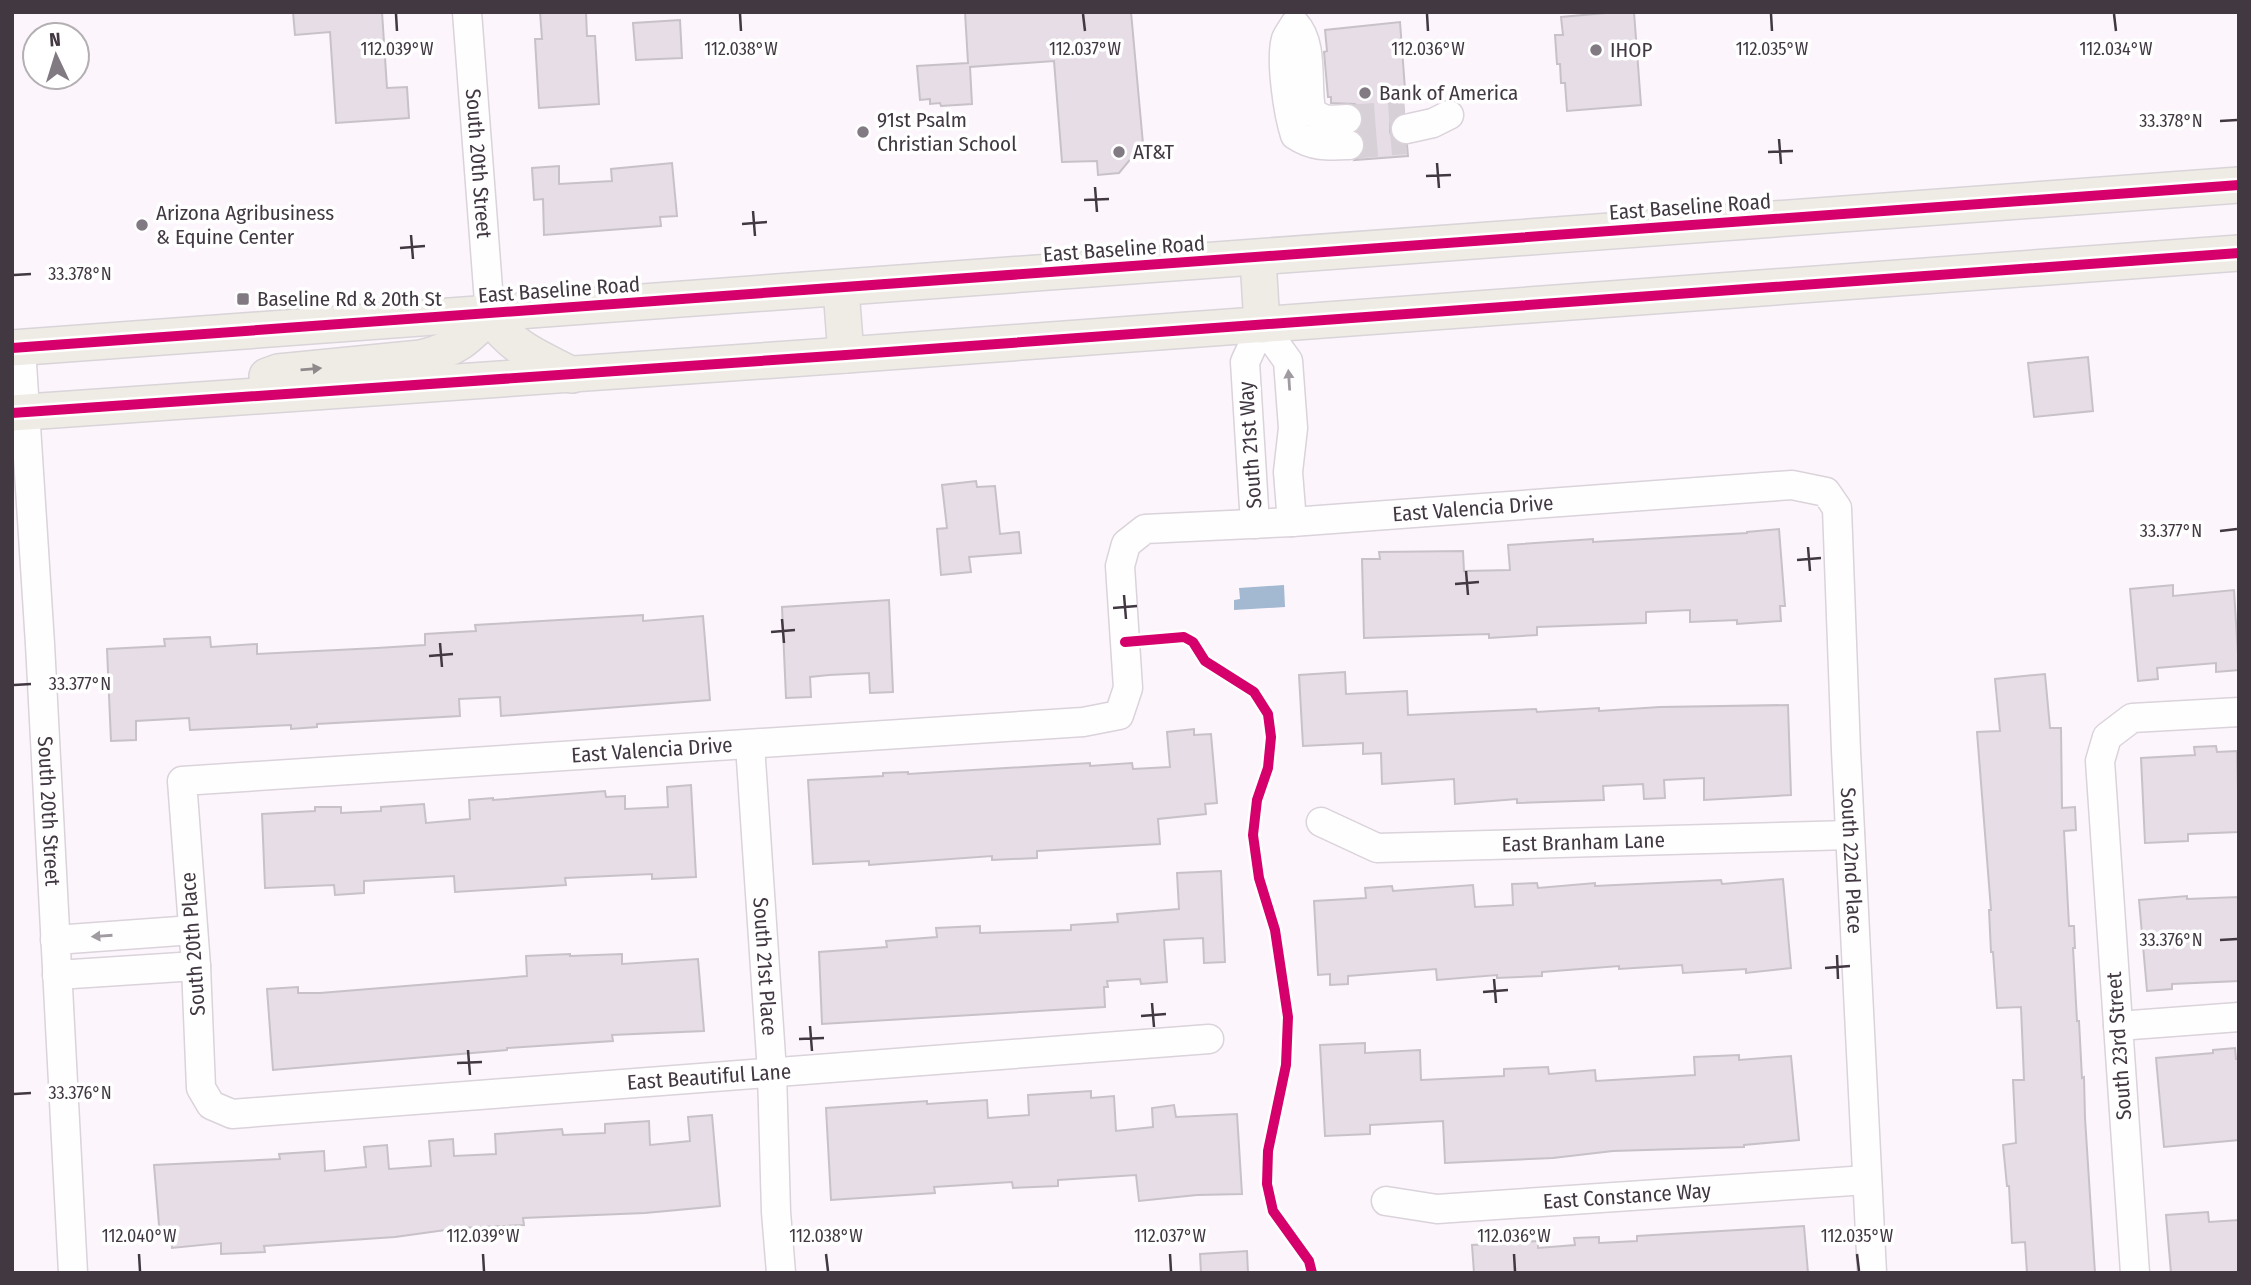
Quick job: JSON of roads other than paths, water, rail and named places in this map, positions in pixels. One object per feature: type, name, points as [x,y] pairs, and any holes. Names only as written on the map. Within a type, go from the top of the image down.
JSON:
[{"type":"main road","name":"East Baseline Road","points":[[17,348],[2239,185]]},
{"type":"main road","points":[[19,412],[846,355],[2239,253]]},
{"type":"main road","points":[[1258,259],[1262,325]]},
{"type":"main road","points":[[841,289],[846,355]]},
{"type":"main road","points":[[199,401],[278,372],[435,355],[464,340],[490,315],[502,333],[518,346],[572,374]]},
{"type":"street","name":"South 20th Street","points":[[467,12],[490,315]]},
{"type":"street","points":[[1294,18],[1300,111],[1304,121],[1311,130],[1322,135],[1348,132]]},
{"type":"street","points":[[1405,128],[1418,127],[1445,117]]},
{"type":"street","name":"South 21st Way","points":[[1255,524],[1244,362],[1262,325],[1288,360],[1293,428],[1288,472],[1292,522]]},
{"type":"street","name":"South 20th Street","points":[[17,348],[74,1273]]},
{"type":"street","points":[[1249,430],[1293,428]]},
{"type":"street","name":"East Valencia Drive","points":[[182,781],[1083,722],[1119,715],[1128,688],[1120,566],[1126,544],[1145,529],[1292,522],[1792,485],[1826,492]]},
{"type":"street","name":"South 22nd Place","points":[[1826,492],[1837,508],[1872,1273]]},
{"type":"street","name":"South 23rd Street","points":[[2135,1273],[2100,761],[2106,737],[2132,718],[2239,712]]},
{"type":"street","name":"South 21st Place","points":[[750,745],[772,1072],[776,1212],[781,1273]]},
{"type":"street","name":"South 20th Place","points":[[182,781],[196,966],[201,1088],[211,1105]]},
{"type":"street","name":"East Branham Lane","points":[[1321,822],[1377,848],[1850,835]]},
{"type":"street","points":[[55,940],[193,930]]},
{"type":"street","points":[[57,975],[196,966]]},
{"type":"street","points":[[2118,1026],[2239,1017]]},
{"type":"street","name":"East Beautiful Lane","points":[[211,1105],[232,1114],[1209,1039]]},
{"type":"street","name":"East Constance Way","points":[[1386,1201],[1437,1209],[1867,1180]]},
{"type":"water","points":[[1284,585],[1285,607],[1234,610],[1234,600],[1240,599],[1239,588]]},
{"type":"tunnel","points":[[1347,119],[1405,115]]},
{"type":"tunnel","points":[[1349,145],[1406,140]]},
{"type":"place","name":"IHOP","points":[[1596,50]]},
{"type":"place","name":"Bank of America","points":[[1365,93]]},
{"type":"place","name":"91st Psalm Christian School","points":[[863,132]]},
{"type":"place","name":"AT&T","points":[[1119,152]]},
{"type":"place","name":"Arizona Agribusiness & Equine Center","points":[[142,225]]},
{"type":"place","name":"Baseline Rd & 20th St","points":[[243,299]]}]
